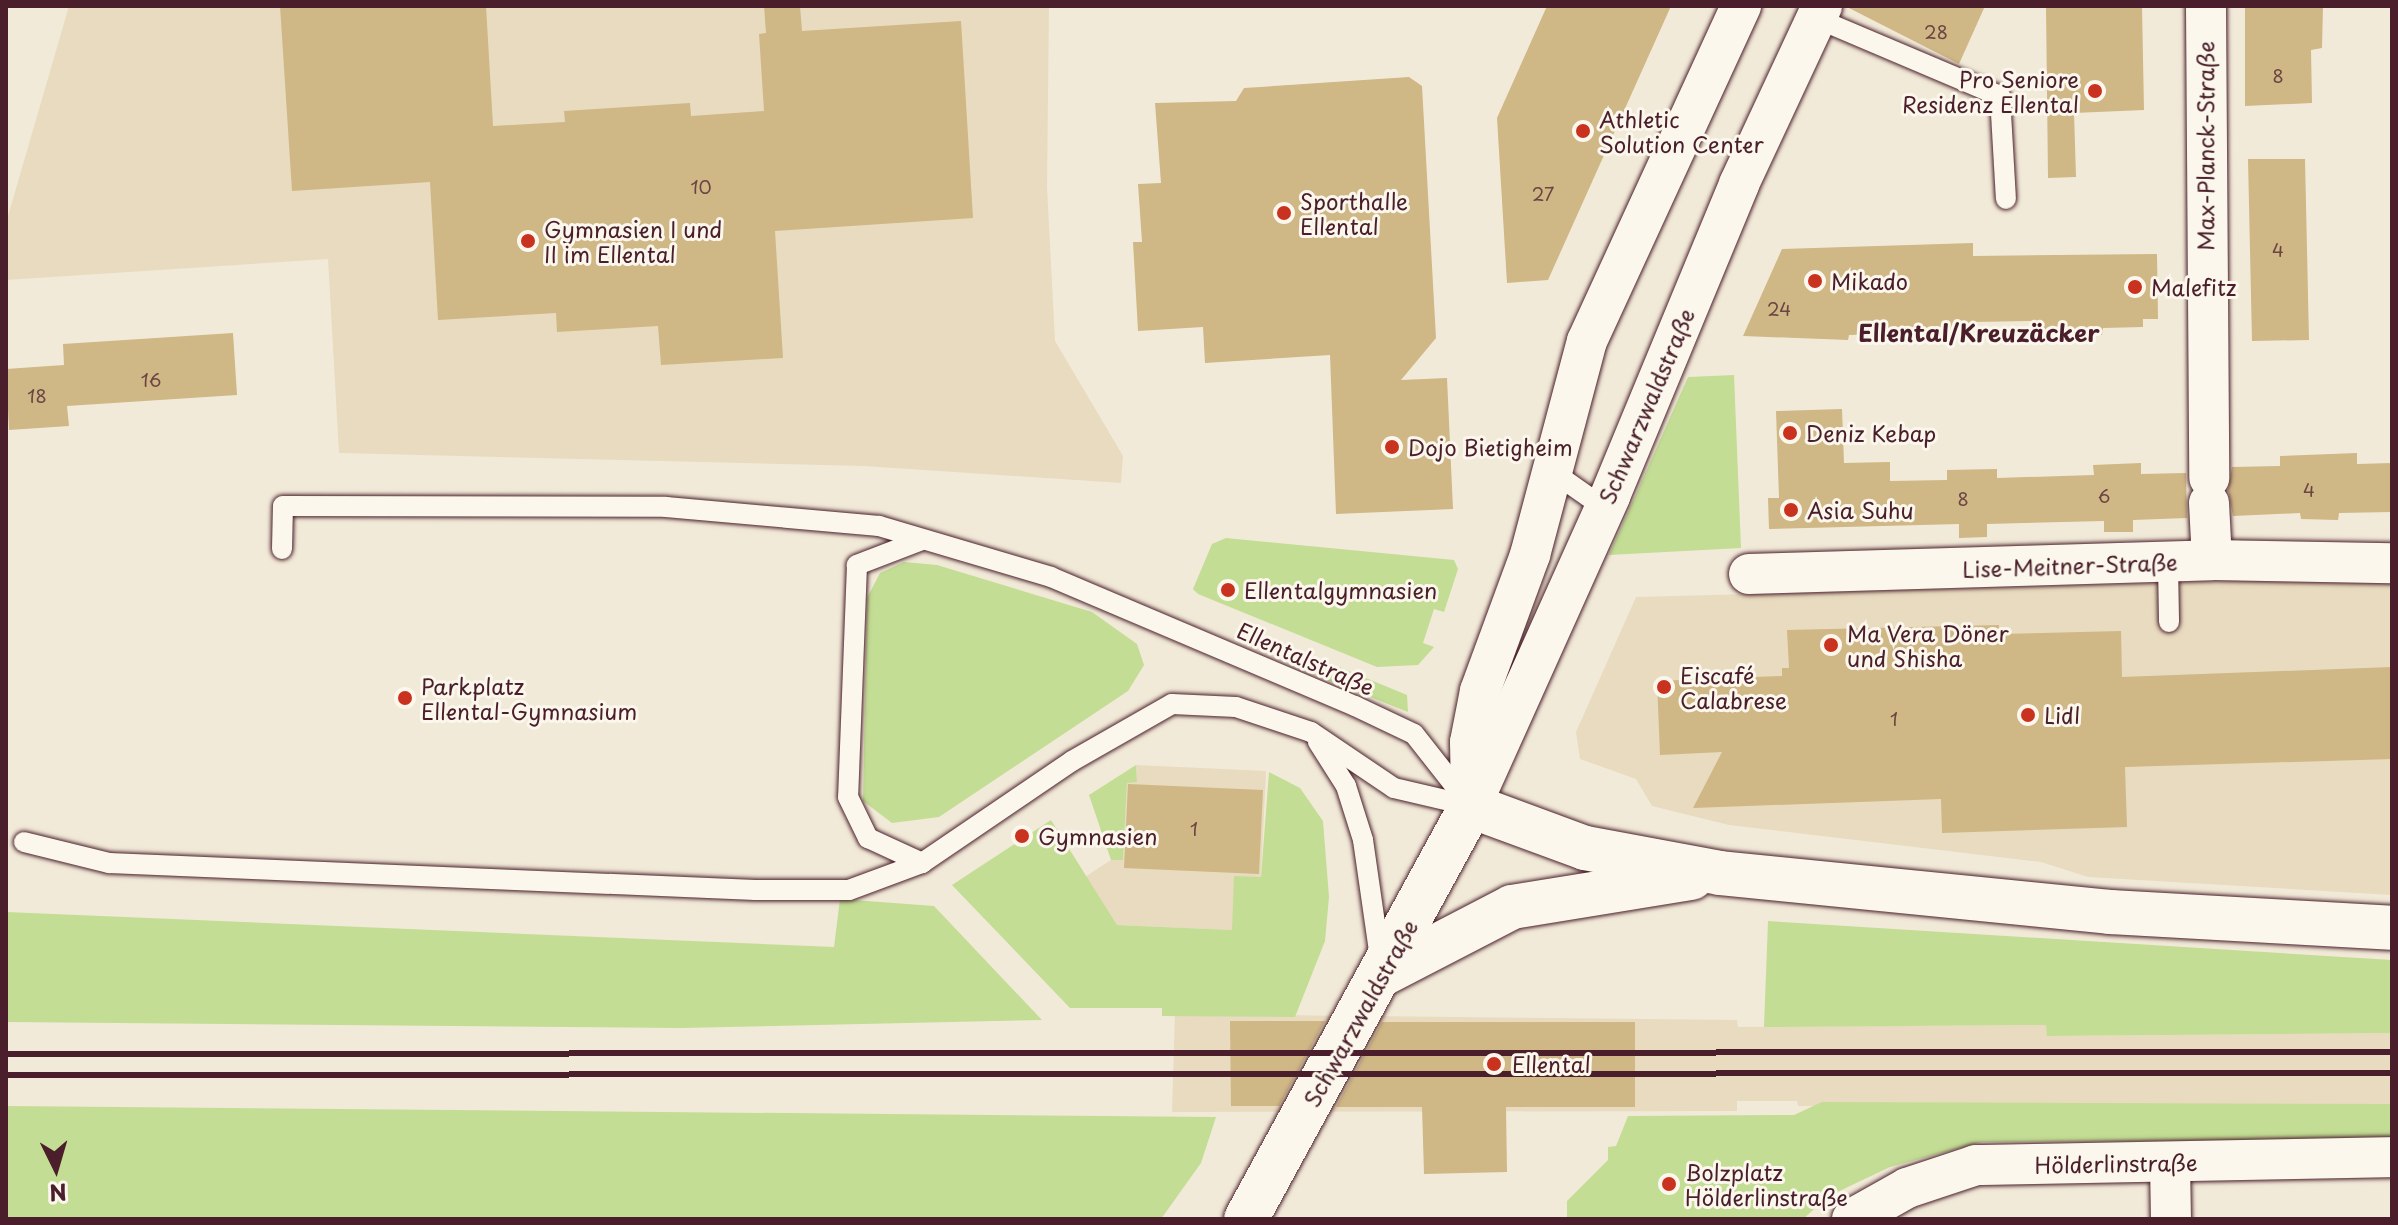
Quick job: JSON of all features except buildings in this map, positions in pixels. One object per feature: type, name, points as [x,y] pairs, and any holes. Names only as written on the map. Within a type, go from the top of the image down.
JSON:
[{"type":"main road","points":[[1471,806],[1585,848],[1720,873],[2110,912],[2392,928]]},
{"type":"main road","name":"Schwarzwaldstraße","points":[[1246,1219],[1471,806]]},
{"type":"main road","points":[[1381,975],[1512,907],[1720,873]]},
{"type":"street","name":"Schwarzwaldstraße","points":[[1471,806],[1470,742],[1480,691],[1553,472],[1561,423],[1587,341],[1741,6]]},
{"type":"street","name":"Max-Planck-Straße","points":[[2206,6],[2212,560]]},
{"type":"street","name":"Schwarzwaldstraße","points":[[1471,806],[1610,496],[1739,184],[1819,12]]},
{"type":"street","name":"Lise-Meitner-Straße","points":[[1749,574],[2212,560],[2392,563]]},
{"type":"street","name":"Hölderlinstraße","points":[[1852,1219],[1907,1188],[1976,1165],[2392,1157]]},
{"type":"street","points":[[2170,1163],[2171,1219]]},
{"type":"lane","points":[[1819,12],[2000,96],[2006,199]]},
{"type":"lane","points":[[1553,472],[1593,500],[1610,496]]},
{"type":"lane","name":"Ellentalstraße","points":[[282,549],[283,506],[666,507],[879,526],[1051,577],[1414,734],[1471,806]]},
{"type":"lane","points":[[922,540],[857,565],[848,797],[868,838],[922,863]]},
{"type":"lane","points":[[2168,563],[2169,622]]},
{"type":"lane","points":[[24,842],[109,863],[755,890],[849,890],[922,863],[1072,761],[1172,704],[1236,707],[1311,732],[1394,788],[1471,806]]},
{"type":"lane","points":[[1311,732],[1346,786],[1363,840],[1381,975]]},
{"type":"shaded area","name":"Gymnasien I und II im Ellental","points":[[69,6],[1049,6],[1047,187],[1055,341],[1123,456],[1121,483],[864,466],[339,453],[328,259],[6,280],[6,223]]},
{"type":"shaded area","points":[[2392,577],[2392,895],[2088,877],[2041,862],[1729,825],[1652,806],[1636,779],[1580,759],[1576,732],[1636,597]]},
{"type":"shaded area","points":[[1136,765],[1266,771],[1261,877],[1232,930],[1117,925],[1085,877],[1111,860],[1123,860],[1127,782],[1137,782]]},
{"type":"shaded area","points":[[1175,1014],[1737,1020],[1738,1027],[2047,1025],[2047,1036],[2392,1033],[2392,1104],[1798,1106],[1797,1101],[1737,1101],[1737,1111],[1172,1112]]},
{"type":"green space","points":[[1734,375],[1741,548],[1609,555],[1688,377]]},
{"type":"green space","points":[[1226,538],[1454,560],[1458,569],[1444,612],[1434,609],[1423,643],[1434,647],[1418,665],[1377,667],[1198,594],[1193,589],[1212,544]]},
{"type":"green space","points":[[904,562],[937,565],[1092,612],[1137,644],[1144,665],[1128,691],[939,817],[892,823],[863,801],[867,598],[880,573]]},
{"type":"green space","points":[[1303,652],[1407,695],[1408,712],[1317,676]]},
{"type":"green space","points":[[1136,765],[1137,782],[1127,783],[1123,860],[1111,860],[1089,795]]},
{"type":"green space","points":[[1269,772],[1300,788],[1323,821],[1329,897],[1325,941],[1295,1017],[1162,1016],[1162,1008],[1070,1008],[952,885],[1051,820],[1117,925],[1232,930],[1234,876],[1261,877]]},
{"type":"green space","points":[[840,899],[934,906],[1042,1020],[681,1028],[6,1022],[6,912],[834,947]]},
{"type":"green space","points":[[1768,921],[2392,960],[2392,1033],[2047,1036],[2046,1025],[1764,1027]]},
{"type":"green space","points":[[1822,1102],[2392,1104],[2392,1140],[1982,1142],[1890,1167],[1829,1196],[1803,1219],[1567,1219],[1567,1201],[1608,1160],[1608,1147],[1616,1146],[1628,1116],[1794,1115]]},
{"type":"green space","points":[[6,1106],[1216,1117],[1201,1163],[1161,1219],[6,1219]]},
{"type":"railway","points":[[6,1054],[2392,1052]]},
{"type":"railway","points":[[6,1075],[2392,1073]]},
{"type":"place","name":"Pro Seniore Residenz Ellental","points":[[2095,91]]},
{"type":"place","name":"Athletic Solution Center","points":[[1583,131]]},
{"type":"place","name":"Sporthalle Ellental","points":[[1284,213]]},
{"type":"place","name":"Gymnasien I und II im Ellental","points":[[528,241]]},
{"type":"place","name":"Mikado","points":[[1815,281]]},
{"type":"place","name":"Malefitz","points":[[2135,287]]},
{"type":"place","name":"Deniz Kebap","points":[[1790,433]]},
{"type":"place","name":"Dojo Bietigheim","points":[[1392,447]]},
{"type":"place","name":"Asia Suhu","points":[[1791,510]]},
{"type":"place","name":"Ellentalgymnasien","points":[[1228,590]]},
{"type":"place","name":"Ma Vera Döner und Shisha","points":[[1831,645]]},
{"type":"place","name":"Eiscafé Calabrese","points":[[1664,687]]},
{"type":"place","name":"Parkplatz Ellental-Gymnasium","points":[[405,698]]},
{"type":"place","name":"Lidl","points":[[2028,715]]},
{"type":"place","name":"Gymnasien","points":[[1022,836]]},
{"type":"place","name":"Ellental","points":[[1494,1064]]},
{"type":"place","name":"Bolzplatz Hölderlinstraße","points":[[1669,1184]]},
{"type":"district","name":"Ellental/Kreuzäcker","points":[[1979,333]]}]
